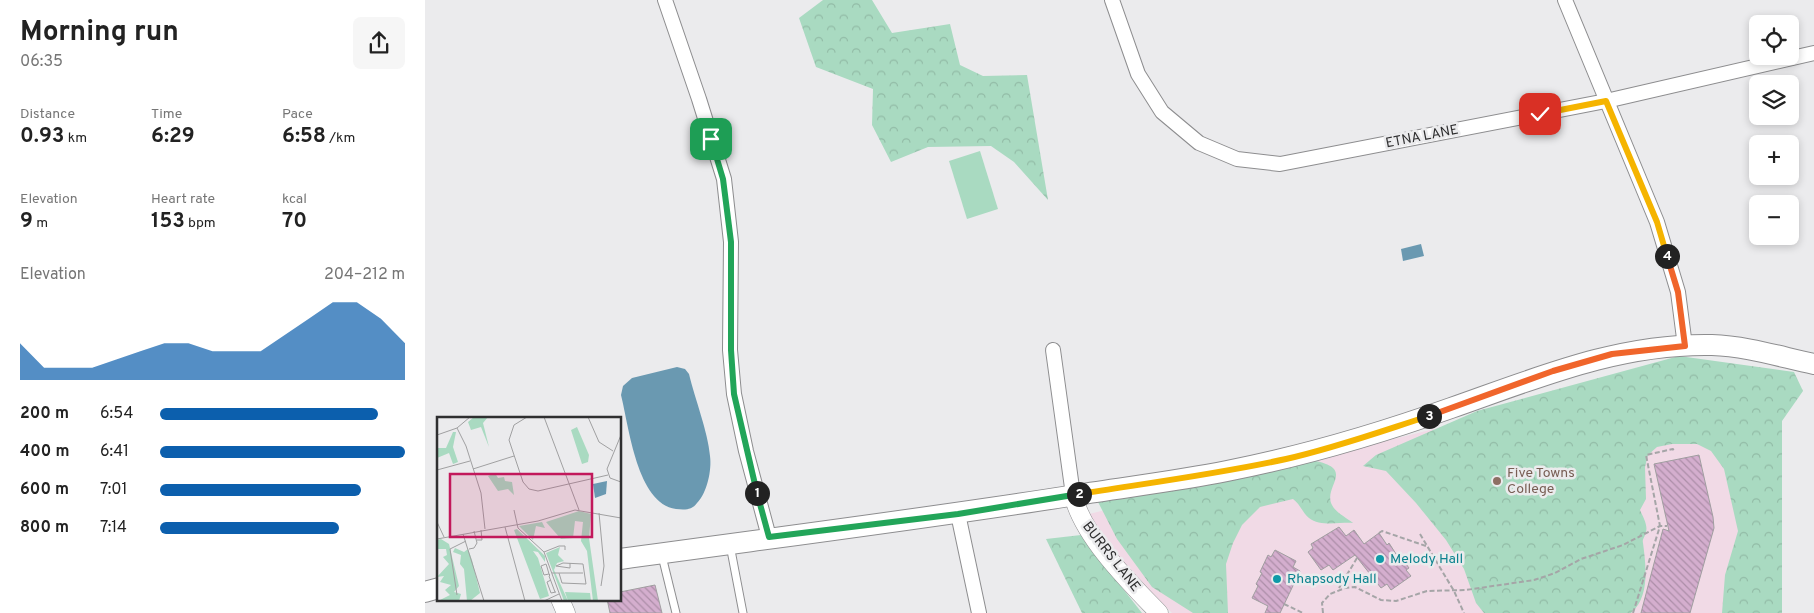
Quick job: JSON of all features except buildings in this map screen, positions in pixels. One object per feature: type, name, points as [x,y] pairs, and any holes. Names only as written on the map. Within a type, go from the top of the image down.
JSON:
[{"type":"main road","points":[[621,559],[769,537],[958,514],[1223,472],[1337,445],[1414,421],[1569,366],[1612,354],[1685,346],[1727,346],[1814,364]]},
{"type":"street","points":[[665,0],[699,99],[723,179],[731,242],[731,350],[734,394],[746,451],[769,537]]},
{"type":"street","name":"ETNA LANE","points":[[1112,0],[1137,74],[1162,112],[1199,143],[1237,158],[1280,164],[1606,101],[1814,53]]},
{"type":"street","points":[[1565,0],[1657,222],[1678,292],[1685,346]]},
{"type":"street","points":[[1053,350],[1073,495]]},
{"type":"street","name":"BURRS LANE","points":[[1073,495],[1077,512],[1085,525],[1125,578],[1159,613]]},
{"type":"street","points":[[958,514],[979,613]]},
{"type":"street","points":[[560,600],[567,613]]},
{"type":"lane","points":[[729,543],[743,613]]},
{"type":"lane","points":[[661,553],[676,613]]},
{"type":"path","points":[[1633,613],[1660,526],[1646,455],[1673,449],[1673,452]]},
{"type":"path","points":[[1323,613],[1322,603],[1330,594],[1339,589],[1355,587],[1388,601],[1395,601],[1427,591],[1454,591],[1545,577],[1581,559],[1623,545],[1660,526],[1667,526]]},
{"type":"path","points":[[1379,533],[1382,531],[1427,546]]},
{"type":"path","points":[[1420,534],[1454,591],[1464,613]]},
{"type":"path","points":[[1339,589],[1357,558]]},
{"type":"path","points":[[1285,604],[1303,613]]},
{"type":"shaded area","name":"Five Towns College","points":[[1673,370],[1764,383],[1776,613],[1172,613],[1122,562],[1085,515]]},
{"type":"green space","points":[[823,0],[872,0],[892,33],[950,24],[960,65],[983,76],[1027,75],[1048,200],[1014,162],[991,146],[928,147],[891,162],[872,125],[873,89],[816,67],[799,18]]},
{"type":"green space","points":[[980,151],[998,209],[967,219],[949,161]]},
{"type":"green space","points":[[1679,356],[1794,372],[1803,391],[1782,421],[1782,613],[1722,613],[1725,575],[1738,531],[1724,469],[1711,451],[1697,444],[1672,444],[1657,447],[1648,455],[1645,467],[1646,499],[1640,510],[1646,527],[1643,542],[1645,581],[1641,599],[1631,613],[1484,613],[1476,603],[1464,569],[1446,540],[1416,503],[1386,471],[1363,466],[1376,455],[1477,411]]},
{"type":"green space","points":[[1310,460],[1325,463],[1333,468],[1336,478],[1331,491],[1332,505],[1353,523],[1314,521],[1307,516],[1293,499],[1260,507],[1242,525],[1226,564],[1228,613],[1193,613],[1152,587],[1117,539],[1098,502]]},
{"type":"green space","points":[[1081,535],[1142,613],[1082,613],[1046,539]]},
{"type":"water","points":[[1421,244],[1424,256],[1403,261],[1401,249]]},
{"type":"water","points":[[677,367],[685,369],[689,374],[707,437],[710,462],[708,481],[701,499],[691,508],[685,509],[676,509],[663,504],[652,494],[637,462],[621,395],[623,386],[632,378]]},
{"type":"place","name":"Five Towns College","points":[[1497,481]]},
{"type":"place","name":"Melody Hall","points":[[1380,559]]},
{"type":"place","name":"Rhapsody Hall","points":[[1277,579]]},
{"type":"route","points":[[711,139],[723,179],[731,242],[731,350],[734,394],[746,451],[769,537],[958,514],[1223,472],[1337,445],[1449,409],[1553,371],[1612,354],[1647,348],[1685,346],[1678,292],[1657,222],[1606,101],[1540,114]]}]
